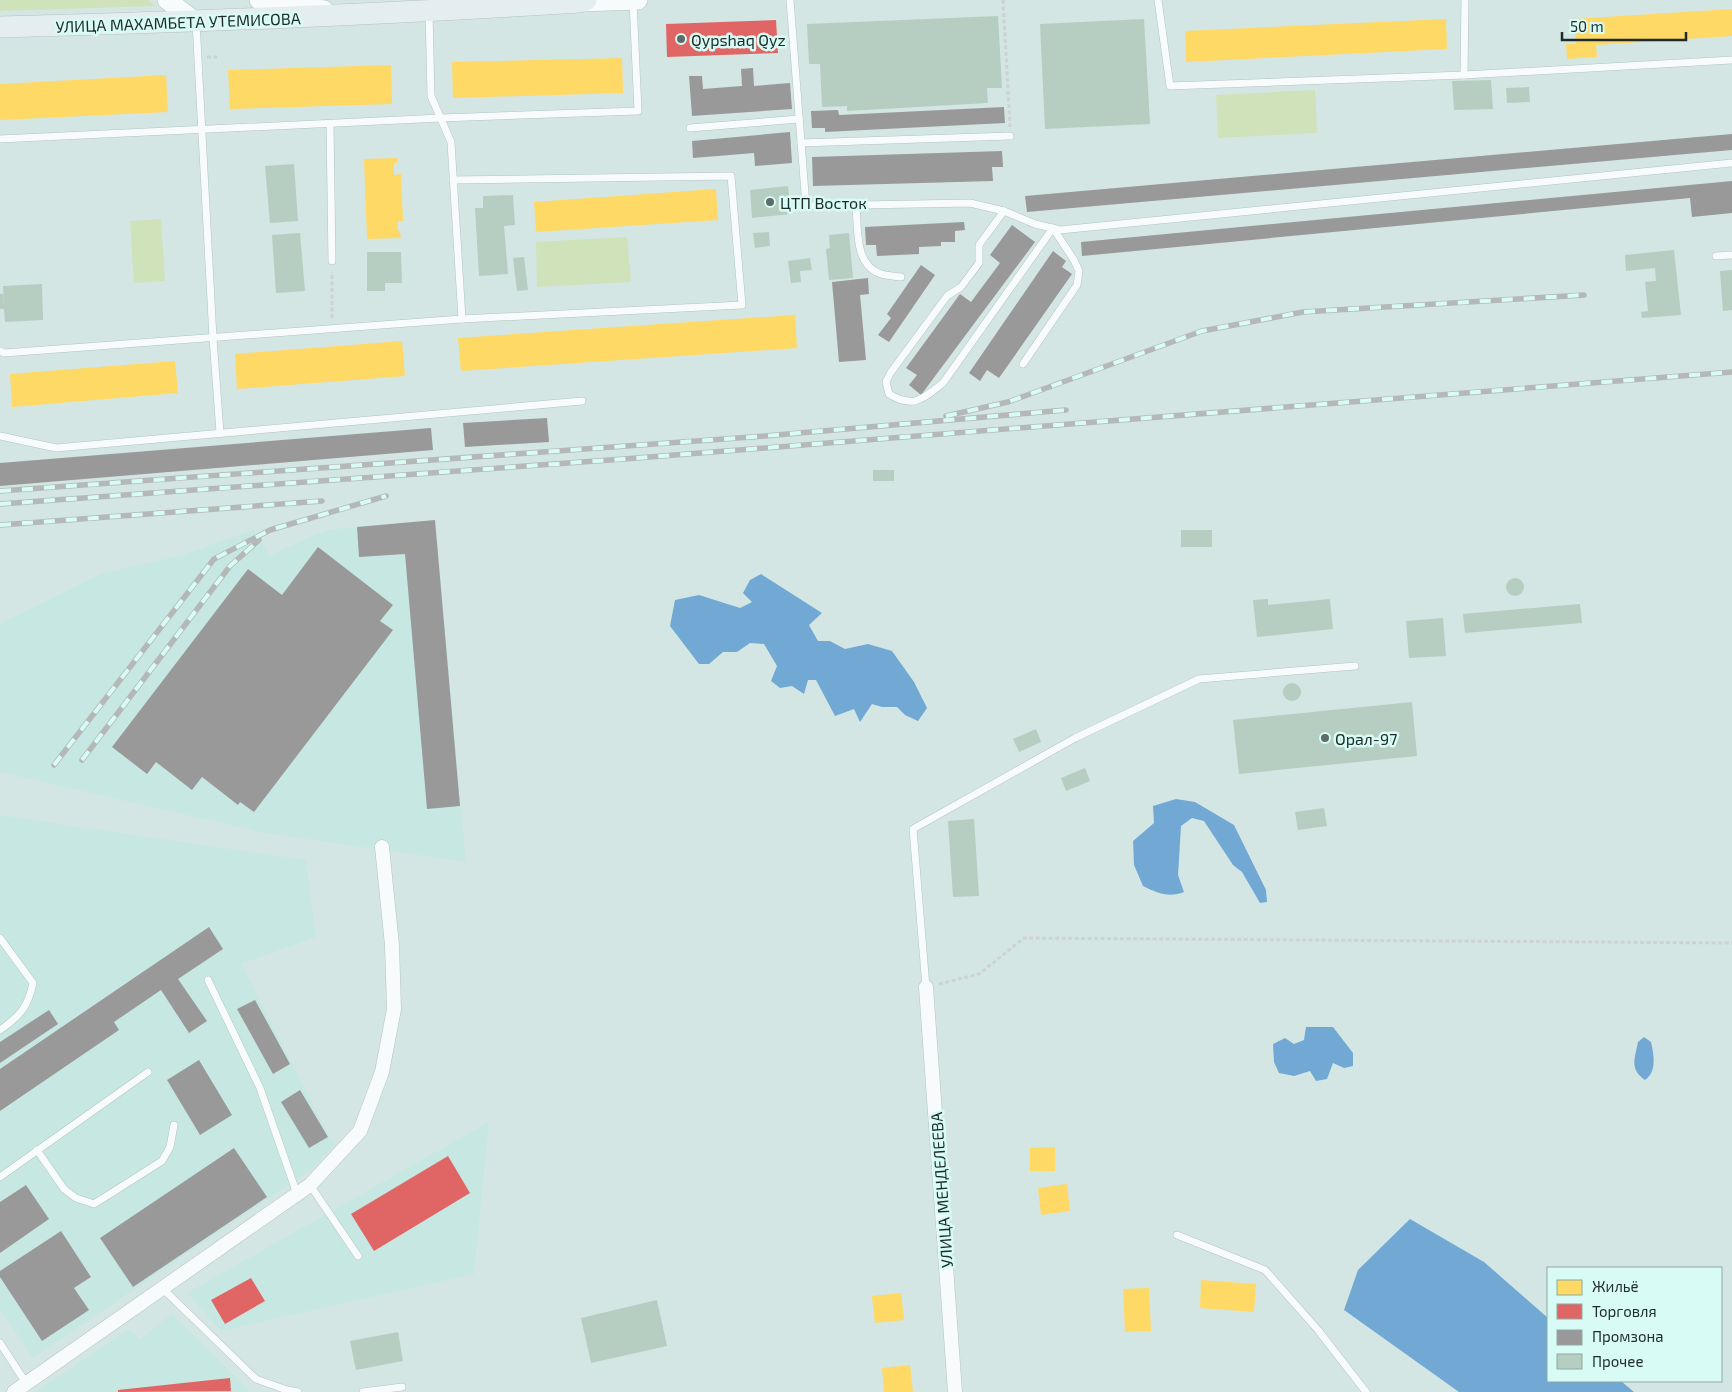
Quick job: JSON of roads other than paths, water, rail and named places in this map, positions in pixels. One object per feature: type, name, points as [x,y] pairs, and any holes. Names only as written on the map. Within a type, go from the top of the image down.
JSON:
[{"type":"main road","name":"УЛИЦА МАХАМБЕТА УТЕМИСОВА","points":[[0,27],[196,22],[429,6],[574,1]]},
{"type":"street","points":[[167,0],[196,22]]},
{"type":"street","name":"УЛИЦА МАХАМБЕТА УТЕМИСОВА","points":[[259,0],[355,11]]},
{"type":"street","points":[[574,1],[638,0]]},
{"type":"street","points":[[20,1388],[310,1185],[360,1131],[382,1072],[394,1009],[392,945],[382,847]]},
{"type":"street","name":"УЛИЦА МЕНДЕЛЕЕВА","points":[[926,987],[955,1392]]},
{"type":"lane","points":[[0,139],[441,118],[638,111],[633,0]]},
{"type":"lane","points":[[790,0],[806,206],[970,203],[1004,211],[1035,224],[1060,230],[1732,163]]},
{"type":"lane","points":[[1158,0],[1170,86],[1464,75],[1732,60]]},
{"type":"lane","points":[[1464,75],[1465,0]]},
{"type":"lane","points":[[429,6],[431,96],[451,142],[462,319]]},
{"type":"lane","points":[[196,22],[220,433]]},
{"type":"lane","points":[[690,128],[799,119]]},
{"type":"lane","points":[[330,124],[332,261]]},
{"type":"lane","points":[[801,143],[1010,136]]},
{"type":"lane","points":[[0,351],[4,353],[462,319],[742,305],[731,176],[454,180]]},
{"type":"lane","points":[[856,205],[860,252],[868,266],[880,274],[901,277]]},
{"type":"lane","points":[[1004,211],[979,245],[979,263],[961,287],[947,296],[891,372],[886,382],[889,394],[899,400],[910,402],[925,398],[943,383],[1053,228]]},
{"type":"lane","points":[[1023,364],[1078,285],[1079,272],[1074,260],[1053,228]]},
{"type":"lane","points":[[1716,256],[1732,255]]},
{"type":"lane","points":[[0,436],[56,448],[582,402]]},
{"type":"lane","points":[[926,987],[913,830],[1075,738],[1199,679],[1355,666]]},
{"type":"lane","points":[[0,938],[33,982],[30,998],[16,1019],[0,1030]]},
{"type":"lane","points":[[208,980],[260,1088],[296,1194]]},
{"type":"lane","points":[[0,1177],[148,1072]]},
{"type":"lane","points":[[37,1150],[64,1189],[76,1198],[94,1204],[162,1161],[170,1147],[174,1125]]},
{"type":"lane","points":[[310,1185],[358,1256]]},
{"type":"lane","points":[[1176,1235],[1265,1270],[1318,1330],[1366,1392]]},
{"type":"lane","points":[[162,1288],[256,1379],[298,1392]]},
{"type":"lane","points":[[0,1343],[20,1388]]},
{"type":"lane","points":[[363,1392],[402,1387]]},
{"type":"water","points":[[761,574],[822,613],[809,625],[818,641],[830,641],[845,649],[868,644],[892,651],[914,682],[927,708],[918,721],[905,715],[897,707],[882,707],[872,704],[860,722],[854,709],[835,716],[816,680],[808,680],[804,694],[792,686],[780,688],[771,681],[777,666],[764,644],[750,643],[737,652],[723,652],[709,664],[699,664],[670,626],[675,600],[699,595],[740,608],[752,602],[743,593],[750,580]]},
{"type":"water","points":[[1176,799],[1195,802],[1234,825],[1266,890],[1267,902],[1260,903],[1242,872],[1233,865],[1204,821],[1192,818],[1181,826],[1178,875],[1184,892],[1173,895],[1163,894],[1143,886],[1134,865],[1133,841],[1154,823],[1153,806]]},
{"type":"water","points":[[1306,1027],[1333,1027],[1353,1053],[1353,1066],[1344,1068],[1333,1063],[1327,1079],[1316,1081],[1310,1071],[1294,1076],[1279,1073],[1274,1062],[1273,1044],[1285,1038],[1294,1044],[1304,1040]]},
{"type":"water","points":[[1644,1037],[1651,1042],[1654,1058],[1651,1073],[1645,1080],[1637,1072],[1634,1063],[1638,1042]]},
{"type":"water","points":[[1410,1219],[1484,1262],[1547,1317],[1547,1382],[1622,1382],[1634,1392],[1459,1392],[1344,1310],[1358,1270]]},
{"type":"railway","points":[[946,416],[1008,402],[1202,331],[1303,312],[1584,295]]},
{"type":"railway","points":[[0,504],[624,459],[1732,372]]},
{"type":"railway","points":[[0,491],[752,437],[1066,410]]},
{"type":"railway","points":[[54,765],[214,559],[270,530],[386,496]]},
{"type":"railway","points":[[0,525],[322,501]]},
{"type":"railway","points":[[82,760],[230,566],[259,540]]},
{"type":"place","name":"Qypshaq Qyz","points":[[681,39]]},
{"type":"place","name":"ЦТП Восток","points":[[770,202]]},
{"type":"place","name":"Орал-97","points":[[1325,738]]}]
